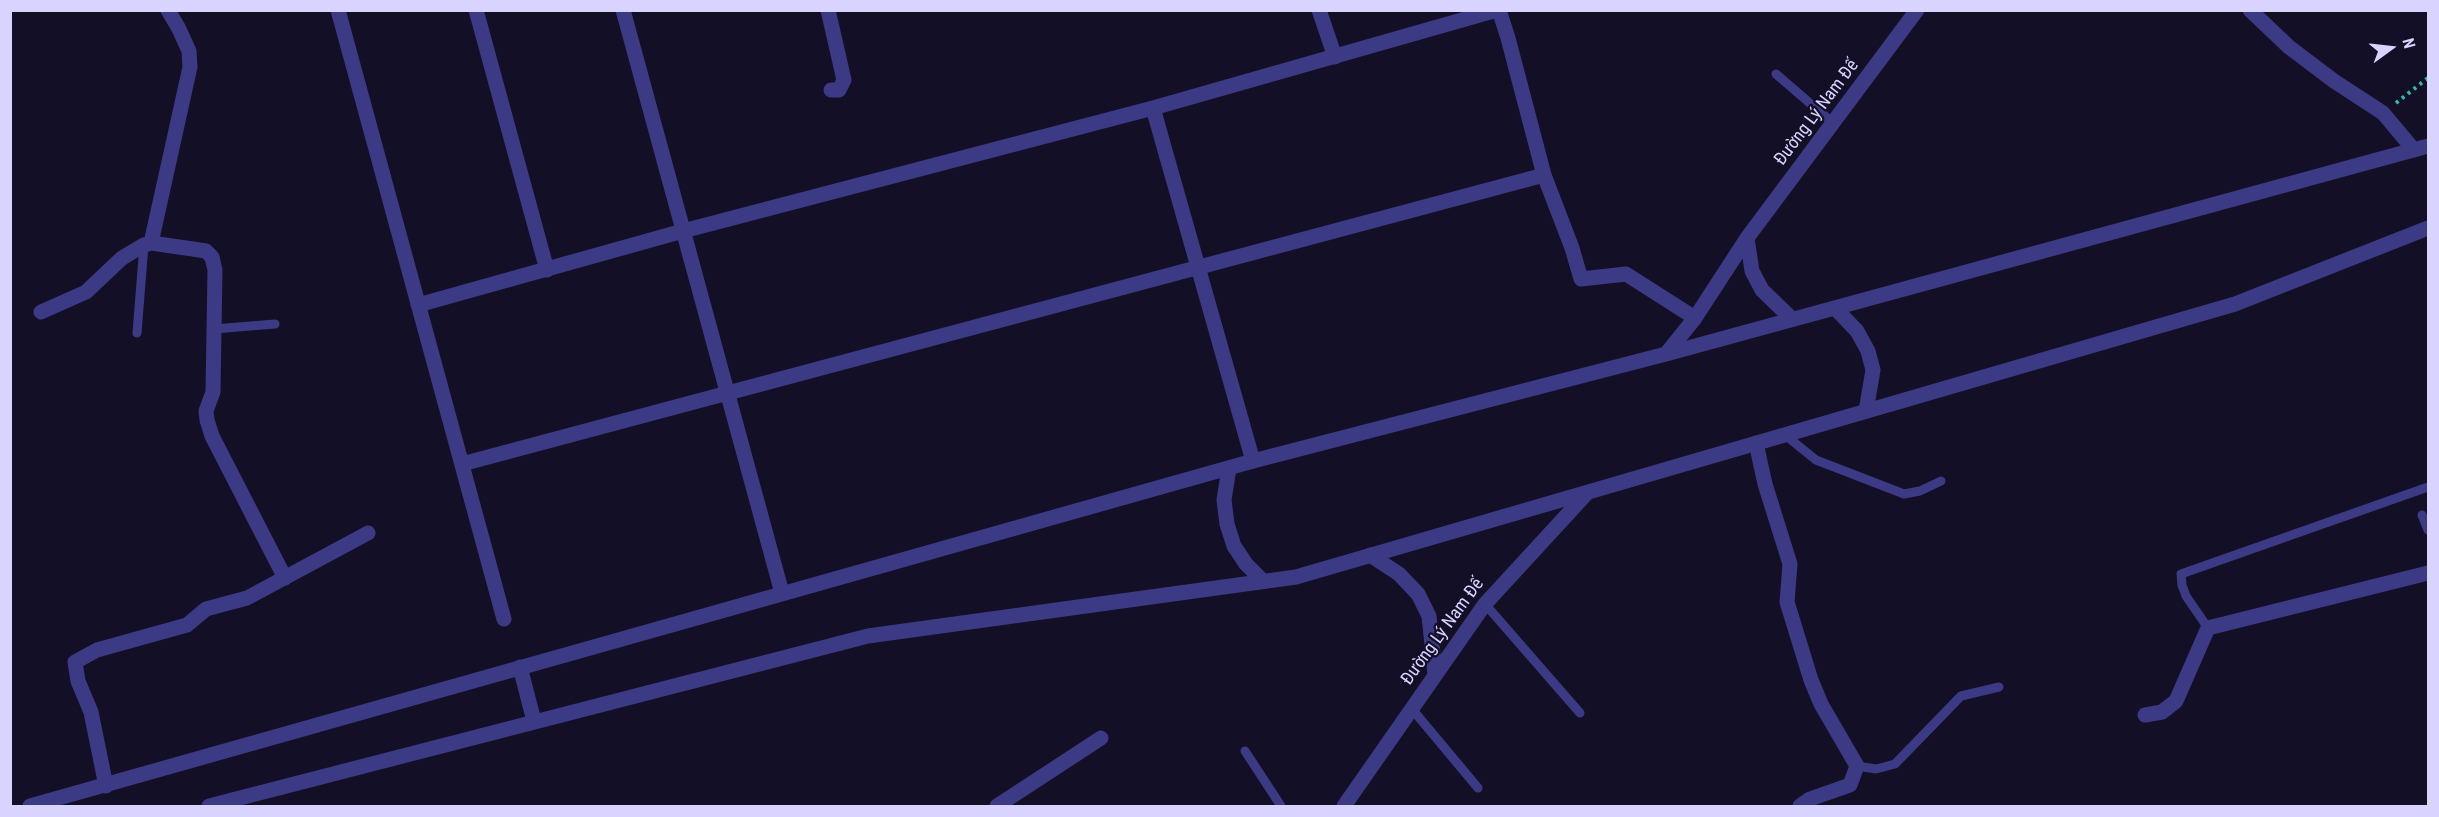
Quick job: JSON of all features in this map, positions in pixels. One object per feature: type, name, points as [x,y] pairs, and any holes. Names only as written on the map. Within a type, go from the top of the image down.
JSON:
[{"type":"street","points":[[147,244],[190,67],[189,51],[168,10]]},
{"type":"street","points":[[338,10],[504,618]]},
{"type":"street","points":[[476,10],[547,270]]},
{"type":"street","points":[[623,10],[782,593]]},
{"type":"street","points":[[828,10],[844,80],[839,90],[831,90]]},
{"type":"street","points":[[1319,10],[1335,57]]},
{"type":"street","points":[[418,304],[683,231],[1153,108],[1498,10],[1508,38],[1544,175],[1572,248],[1581,279],[1626,274],[1695,318]]},
{"type":"street","name":"Đường Lý Nam Đế","points":[[1666,354],[1695,318],[1747,238],[1917,10]]},
{"type":"street","points":[[2250,10],[2289,47],[2334,81],[2383,113],[2421,148]]},
{"type":"street","points":[[1153,108],[1253,461]]},
{"type":"street","points":[[30,807],[1253,461],[1666,354],[2421,148]]},
{"type":"street","points":[[462,464],[1544,175]]},
{"type":"street","points":[[208,807],[868,636],[1296,577],[2235,304],[2428,228]]},
{"type":"street","points":[[1747,238],[1752,271],[1762,290],[1792,320]]},
{"type":"street","points":[[41,312],[86,292],[122,258],[147,244],[206,252],[212,257],[215,270],[213,392],[206,411],[207,420],[212,436],[285,578]]},
{"type":"street","points":[[1835,308],[1857,331],[1868,351],[1873,370],[1866,411]]},
{"type":"street","points":[[1756,443],[1765,484],[1790,564],[1787,602],[1811,680],[1821,704],[1857,766],[1850,785],[1810,799],[1800,807]]},
{"type":"street","points":[[1229,468],[1224,500],[1227,524],[1234,546],[1246,564],[1263,581]]},
{"type":"street","name":"Đường Lý Nam Đế","points":[[1344,807],[1485,604],[1588,492]]},
{"type":"street","points":[[106,786],[91,712],[78,681],[75,662],[97,650],[187,625],[206,609],[247,598],[368,533]]},
{"type":"street","points":[[1370,555],[1400,574],[1418,594],[1429,616],[1436,675]]},
{"type":"street","points":[[2145,715],[2162,712],[2176,701],[2208,628],[2428,573]]},
{"type":"street","points":[[520,667],[534,721]]},
{"type":"street","points":[[997,807],[1101,738]]},
{"type":"lane","points":[[1776,74],[1834,124]]},
{"type":"lane","points":[[136,333],[147,244]]},
{"type":"lane","points":[[214,329],[275,324]]},
{"type":"lane","points":[[1785,435],[1816,460],[1904,494],[1920,491],[1941,481]]},
{"type":"lane","points":[[2208,628],[2186,596],[2181,574],[2428,487]]},
{"type":"lane","points":[[2422,515],[2428,530]]},
{"type":"lane","points":[[1485,604],[1580,713]]},
{"type":"lane","points":[[1857,766],[1876,769],[1895,764],[1961,696],[1999,687]]},
{"type":"lane","points":[[1412,709],[1478,788]]},
{"type":"lane","points":[[1245,751],[1281,807]]},
{"type":"path","points":[[2383,113],[2428,78]]}]
